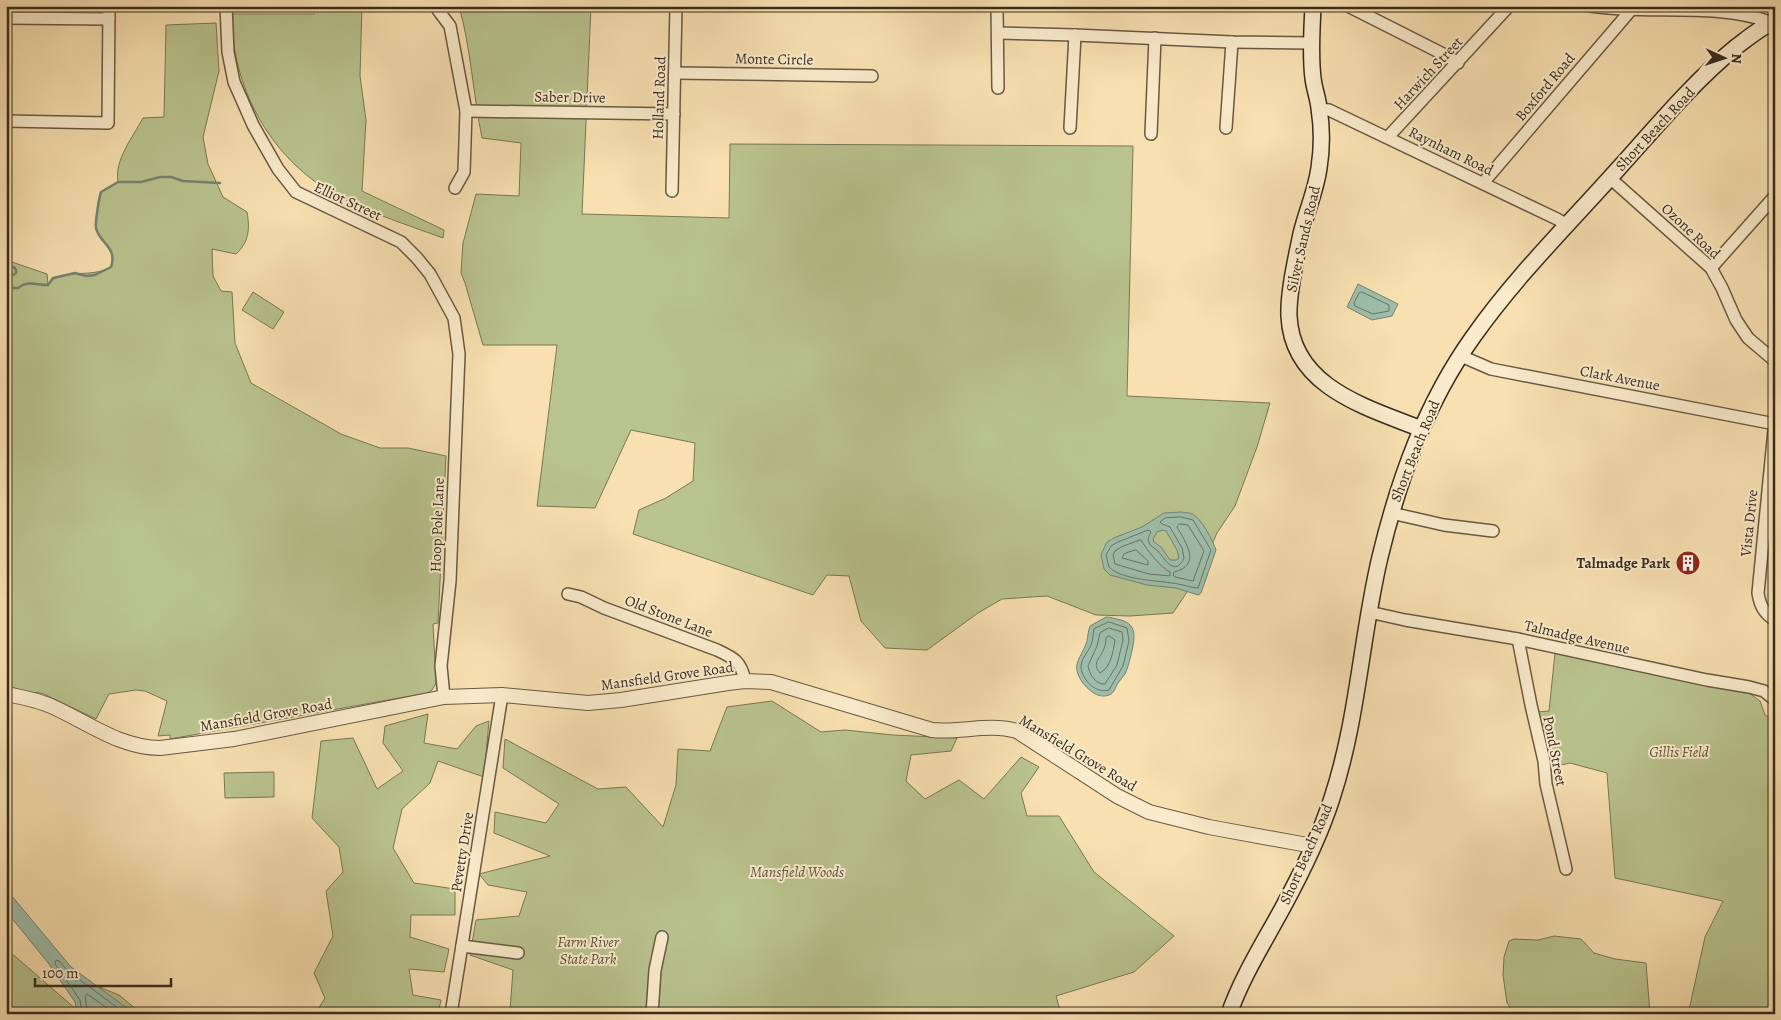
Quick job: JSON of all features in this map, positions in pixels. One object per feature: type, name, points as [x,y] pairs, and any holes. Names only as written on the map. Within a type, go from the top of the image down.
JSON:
[{"type":"main road","name":"Silver Sands Road","points":[[1313,6],[1311,43],[1313,79],[1321,132],[1320,167],[1301,234],[1289,303],[1290,324],[1294,343],[1302,360],[1322,383],[1337,393],[1421,429]]},
{"type":"main road","name":"Short Beach Road","points":[[1229,1014],[1248,971],[1314,846],[1332,800],[1346,748],[1368,612],[1391,513],[1404,471],[1435,400],[1486,319],[1517,280],[1684,97],[1722,59],[1773,22]]},
{"type":"street","points":[[6,121],[108,124],[109,6]]},
{"type":"street","name":"Elliot Street","points":[[226,6],[228,52],[234,82],[253,125],[278,169],[296,192],[401,242],[417,258],[430,274],[454,318],[458,354]]},
{"type":"street","name":"Holland Road","points":[[672,191],[676,6]]},
{"type":"street","points":[[1348,6],[1458,63]]},
{"type":"street","name":"Harwich Street","points":[[1388,138],[1509,6]]},
{"type":"street","points":[[1590,6],[1631,10],[1718,12],[1746,15],[1773,22]]},
{"type":"street","points":[[997,7],[998,88]]},
{"type":"street","points":[[438,10],[450,26],[466,111],[464,172],[455,188]]},
{"type":"street","name":"Boxford Road","points":[[1483,184],[1631,10]]},
{"type":"street","points":[[6,18],[109,19]]},
{"type":"street","points":[[998,33],[1232,42],[1311,43]]},
{"type":"street","points":[[1070,128],[1075,35]]},
{"type":"street","points":[[1151,134],[1155,38]]},
{"type":"street","points":[[1226,128],[1232,42]]},
{"type":"street","name":"Monte Circle","points":[[675,73],[872,76]]},
{"type":"street","name":"Raynham Road","points":[[1319,109],[1329,110],[1567,225]]},
{"type":"street","name":"Saber Drive","points":[[466,111],[674,114]]},
{"type":"street","name":"Ozone Road","points":[[1610,178],[1711,268],[1736,320],[1748,338],[1775,361]]},
{"type":"street","points":[[1711,268],[1775,196]]},
{"type":"street","name":"Hoop Pole Lane","points":[[444,697],[441,666],[450,581],[458,354]]},
{"type":"street","name":"Clark Avenue","points":[[1461,356],[1490,368],[1775,423]]},
{"type":"street","name":"Vista Drive","points":[[1775,423],[1758,594],[1760,605],[1775,620]]},
{"type":"street","points":[[1391,513],[1444,525],[1493,531]]},
{"type":"street","name":"Old Stone Lane","points":[[568,594],[581,597],[604,608],[732,657],[739,663],[745,681]]},
{"type":"street","name":"Talmadge Avenue","points":[[1368,612],[1518,639],[1707,680],[1749,686],[1764,691],[1775,700]]},
{"type":"street","name":"Pond Street","points":[[1518,639],[1544,761],[1546,784],[1566,869]]},
{"type":"street","name":"Mansfield Grove Road","points":[[6,694],[37,701],[128,744],[148,748],[234,738],[444,697],[502,695],[570,702],[608,702],[745,681],[772,682],[788,685],[932,730],[953,731],[991,727],[1017,731],[1116,796],[1142,809],[1210,827],[1314,846]]},
{"type":"street","name":"Pevetty Drive","points":[[451,1014],[502,695]]},
{"type":"street","points":[[652,1014],[655,970],[662,937]]},
{"type":"street","points":[[462,946],[518,953]]},
{"type":"green space","points":[[315,6],[362,6],[360,76],[366,120],[362,191],[444,230],[443,238],[372,212],[331,192],[309,177],[289,159],[272,139],[258,116],[238,67],[233,41],[232,14],[314,14]]},
{"type":"green space","points":[[459,6],[591,6],[582,214],[729,218],[730,144],[1133,146],[1127,396],[1270,403],[1257,447],[1235,506],[1217,533],[1199,574],[1173,613],[1130,616],[1096,615],[1047,596],[1002,599],[978,613],[927,650],[885,648],[861,621],[849,576],[827,575],[813,595],[633,534],[639,510],[666,498],[693,481],[695,443],[631,430],[595,508],[537,506],[557,345],[483,345],[461,273],[463,243],[476,194],[519,196],[521,143],[482,138]]},
{"type":"green space","points":[[216,23],[219,71],[203,137],[208,164],[223,197],[247,212],[248,224],[244,245],[236,254],[212,249],[213,276],[221,291],[232,292],[235,343],[251,383],[341,434],[380,448],[408,448],[446,456],[438,623],[433,624],[436,683],[432,690],[427,693],[170,739],[170,735],[158,736],[167,701],[145,691],[136,690],[109,694],[96,719],[44,694],[36,692],[35,695],[6,685],[6,260],[47,274],[48,284],[62,276],[95,272],[111,267],[112,255],[96,228],[100,195],[101,192],[118,182],[119,165],[122,157],[143,118],[164,117],[166,25]]},
{"type":"green space","points":[[253,292],[284,312],[273,329],[242,310]]},
{"type":"green space","name":"Gillis Field","points":[[1555,653],[1696,684],[1749,693],[1760,701],[1765,715],[1775,721],[1775,1014],[1690,1014],[1689,1010],[1705,937],[1723,901],[1615,878],[1607,773],[1570,763],[1548,768],[1537,712],[1549,711]]},
{"type":"green space","name":"Mansfield Woods","points":[[772,701],[821,732],[845,730],[893,735],[957,738],[951,751],[911,755],[906,781],[925,799],[959,780],[984,799],[1021,757],[1039,767],[1021,793],[1027,816],[1059,816],[1094,872],[1174,936],[1134,972],[1056,996],[1061,1014],[504,1014],[510,1010],[513,970],[470,955],[476,920],[519,916],[527,892],[488,885],[479,874],[550,856],[494,833],[495,812],[546,823],[559,804],[503,768],[505,739],[598,789],[626,787],[663,827],[676,785],[678,749],[710,751],[727,707]]},
{"type":"green space","points":[[428,714],[424,743],[457,749],[476,726],[489,721],[484,777],[438,761],[430,783],[402,809],[393,848],[414,883],[455,889],[455,915],[411,915],[410,937],[449,949],[444,972],[409,969],[413,995],[441,1000],[438,1014],[315,1014],[325,998],[314,973],[333,936],[326,891],[343,872],[339,847],[312,818],[321,741],[353,738],[377,789],[403,771],[383,743],[385,726]]},
{"type":"green space","points":[[274,772],[274,797],[225,798],[224,773]]},
{"type":"green space","points":[[1554,936],[1581,939],[1594,953],[1615,959],[1646,963],[1650,1014],[1515,1014],[1507,1003],[1503,975],[1504,957],[1509,941],[1514,939],[1538,940]]},
{"type":"green space","points":[[6,947],[77,1010],[97,986],[119,995],[142,1014],[6,1014]]},
{"type":"water","points":[[1358,284],[1398,304],[1392,316],[1372,320],[1347,307]]},
{"type":"water","points":[[1181,512],[1194,515],[1204,526],[1215,546],[1216,550],[1201,593],[1198,595],[1176,588],[1147,585],[1110,575],[1104,569],[1101,555],[1107,542],[1142,527],[1164,513]],"holes":[[[1166,531],[1177,550],[1179,558],[1176,560],[1170,560],[1161,547],[1154,542],[1153,539],[1157,532]]]},
{"type":"water","points":[[1106,617],[1127,622],[1133,630],[1134,639],[1125,674],[1113,693],[1102,696],[1094,694],[1085,686],[1077,671],[1077,666],[1087,641],[1090,626]]},
{"type":"water","points":[[6,889],[71,967],[135,1014],[77,1014],[75,1002],[49,964],[6,911]]},
{"type":"waterway","points":[[6,283],[10,288],[18,288],[25,284],[48,285],[53,278],[75,273],[86,276],[95,275],[111,267],[112,255],[98,233],[96,221],[101,192],[118,182],[141,182],[160,177],[171,177],[183,181],[220,183]]},
{"type":"waterway","points":[[6,267],[14,267],[16,270],[16,273],[10,274],[6,281]]},
{"type":"place","name":"Talmadge Park","points":[[1688,563]]},
{"type":"park label","name":"Farm River State Park","points":[[588,950]]}]
